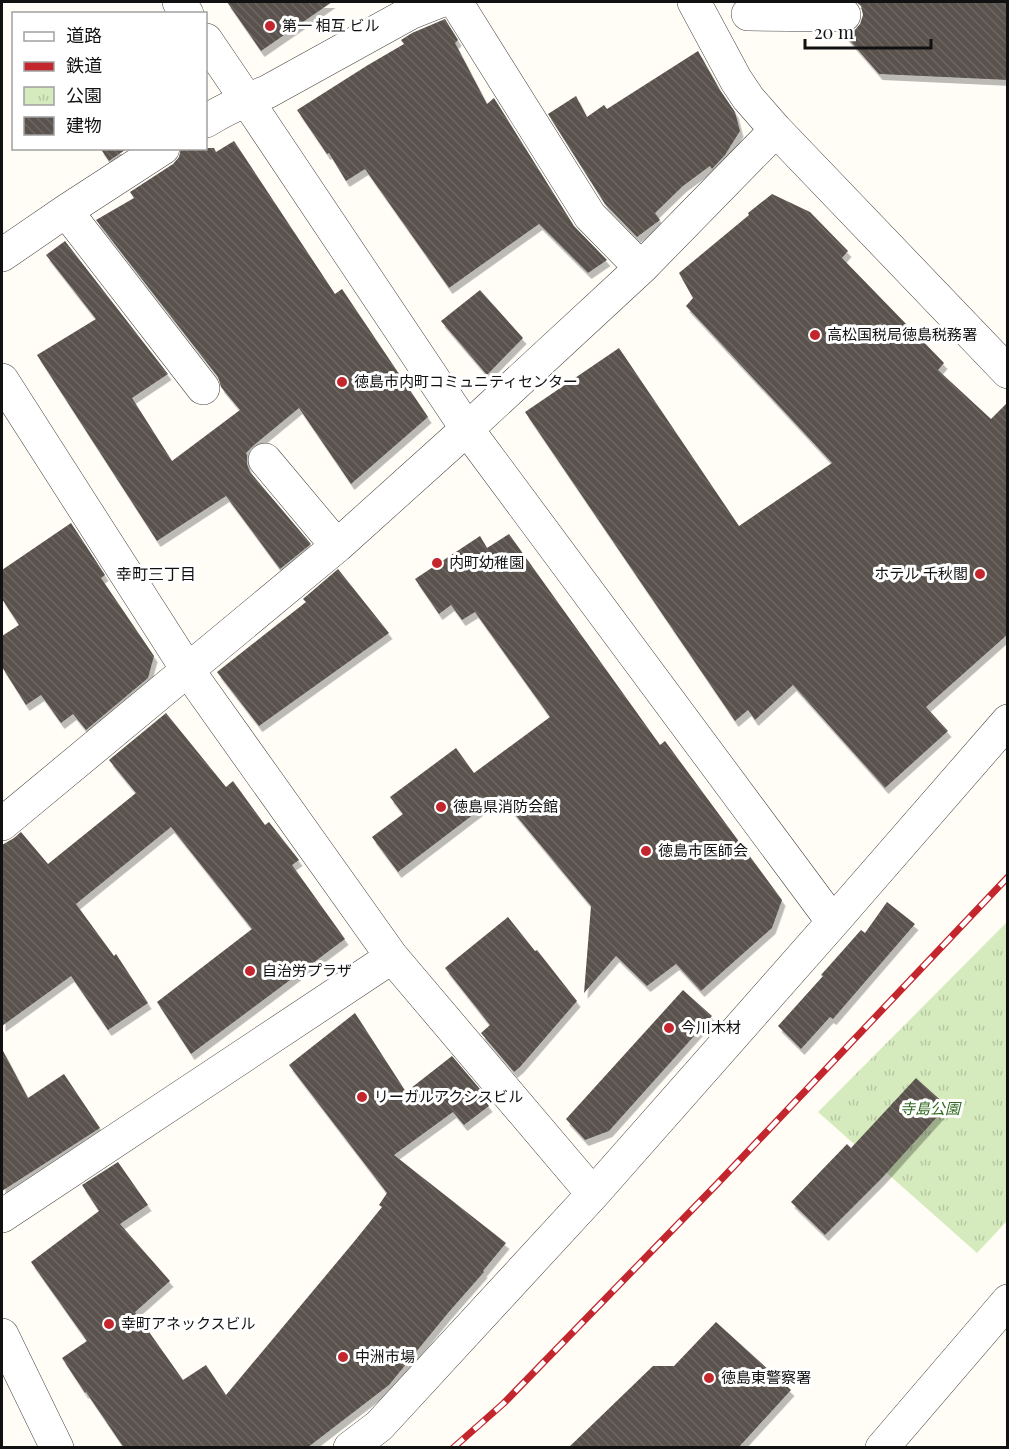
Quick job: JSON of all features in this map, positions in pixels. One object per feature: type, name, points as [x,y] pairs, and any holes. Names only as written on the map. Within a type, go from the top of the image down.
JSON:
[{"type":"street","points":[[207,120],[246,99],[267,92],[410,13],[438,2]]},
{"type":"street","points":[[456,2],[590,216],[640,268]]},
{"type":"street","points":[[694,2],[748,98],[1008,372]]},
{"type":"street","points":[[748,14],[844,15]]},
{"type":"street","points":[[207,41],[467,429],[833,922]]},
{"type":"street","points":[[4,817],[337,546],[640,268],[776,130]]},
{"type":"street","points":[[2,255],[160,150]]},
{"type":"street","points":[[66,211],[203,388]]},
{"type":"street","points":[[2,380],[187,669],[392,957],[593,1194]]},
{"type":"street","points":[[265,459],[337,546]]},
{"type":"street","points":[[350,1448],[379,1426],[593,1194],[1008,721]]},
{"type":"street","points":[[2,1216],[392,957]]},
{"type":"street","points":[[882,1448],[1008,1301]]},
{"type":"street","points":[[2,1335],[57,1448]]},
{"type":"green space","name":"寺島公園","points":[[1007,922],[1007,1221],[977,1253],[818,1112]]},
{"type":"building","name":"第一 相互 ビル","points":[[227,2],[332,2],[261,51]]},
{"type":"building","points":[[856,2],[1008,2],[1008,80],[879,74],[844,34],[854,31],[860,24],[863,15],[861,6]]},
{"type":"building","points":[[445,19],[458,40],[455,43],[487,104],[494,98],[574,226],[607,260],[588,273],[539,224],[449,288],[365,169],[346,181],[329,153],[327,154],[297,110],[404,44],[401,40],[412,33]]},
{"type":"building","points":[[698,51],[735,112],[740,131],[725,155],[712,169],[710,166],[683,186],[655,213],[660,220],[637,237],[605,204],[548,114],[576,96],[587,117],[604,105],[607,109]]},
{"type":"building","points":[[234,141],[335,294],[342,289],[428,417],[351,484],[299,408],[246,453],[250,472],[311,544],[280,569],[226,496],[157,541],[37,355],[96,319],[46,255],[65,241],[168,374],[132,398],[172,461],[240,410],[221,387],[218,377],[96,220],[134,198],[130,192],[173,164],[179,157],[181,150],[214,148],[216,152]]},
{"type":"building","points":[[101,150],[125,150],[109,161]]},
{"type":"building","points":[[772,194],[810,212],[848,251],[842,258],[944,363],[938,370],[991,419],[1008,402],[1008,634],[926,707],[948,731],[885,788],[793,685],[755,720],[748,710],[735,721],[525,412],[619,348],[739,526],[832,463],[686,306],[693,298],[679,273]]},
{"type":"building","points":[[480,290],[523,338],[487,375],[441,321]]},
{"type":"building","points":[[71,523],[105,575],[101,578],[154,656],[148,678],[86,730],[73,714],[61,723],[41,695],[26,705],[2,667],[2,636],[19,625],[2,599],[2,570]]},
{"type":"building","points":[[509,534],[660,745],[665,741],[782,900],[772,928],[701,991],[676,964],[647,986],[616,956],[584,993],[591,906],[499,795],[398,872],[372,837],[403,814],[390,797],[456,748],[474,773],[550,717],[475,612],[462,620],[451,605],[439,614],[415,579],[480,536],[487,548]]},
{"type":"building","points":[[338,569],[389,633],[259,726],[217,672],[306,602],[303,599]]},
{"type":"building","points":[[166,713],[226,787],[233,781],[265,825],[269,822],[299,860],[292,865],[345,939],[191,1054],[157,1002],[252,929],[171,827],[76,904],[114,956],[116,954],[148,1003],[108,1030],[71,976],[2,1026],[2,845],[21,832],[48,864],[136,793],[109,760]]},
{"type":"building","points":[[887,902],[915,924],[833,1019],[830,1017],[801,1049],[778,1026],[861,930],[865,933]]},
{"type":"building","points":[[508,917],[577,1001],[514,1072],[481,1033],[490,1025],[445,968]]},
{"type":"building","points":[[683,990],[712,1016],[609,1131],[585,1140],[566,1119]]},
{"type":"building","points":[[355,1013],[406,1092],[452,1056],[485,1095],[482,1097],[489,1106],[464,1125],[453,1112],[394,1155],[506,1243],[389,1385],[307,1448],[124,1448],[62,1358],[87,1341],[31,1262],[99,1211],[82,1185],[118,1162],[148,1205],[120,1224],[170,1281],[135,1312],[183,1380],[206,1365],[226,1395],[382,1207],[379,1205],[387,1193],[289,1065]]},
{"type":"building","points":[[2,1049],[28,1098],[64,1074],[100,1128],[2,1191]]},
{"type":"building","points":[[916,1078],[947,1106],[882,1178],[825,1235],[791,1202],[847,1144],[851,1148]]},
{"type":"building","name":"徳島東警察署","points":[[716,1322],[791,1390],[738,1448],[568,1448],[653,1366],[674,1366]]},
{"type":"railway","points":[[453,1448],[504,1403],[718,1183],[1008,877]]},
{"type":"place","name":"第一 相互 ビル","points":[[270,26]]},
{"type":"place","name":"高松国税局徳島税務署","points":[[815,335]]},
{"type":"place","name":"徳島市内町コミュニティセンター","points":[[342,382]]},
{"type":"place","name":"内町幼稚園","points":[[437,563]]},
{"type":"place","name":"ホテル 千秋閣","points":[[980,574]]},
{"type":"place","name":"徳島県消防会館","points":[[441,807]]},
{"type":"place","name":"徳島市医師会","points":[[646,851]]},
{"type":"place","name":"自治労プラザ","points":[[250,971]]},
{"type":"place","name":"今川木材","points":[[669,1028]]},
{"type":"place","name":"リーガルアクシスビル","points":[[362,1097]]},
{"type":"place","name":"幸町アネックスビル","points":[[109,1324]]},
{"type":"place","name":"中洲市場","points":[[343,1357]]},
{"type":"place","name":"徳島東警察署","points":[[709,1378]]},
{"type":"district","name":"幸町三丁目","points":[[156,574]]}]
